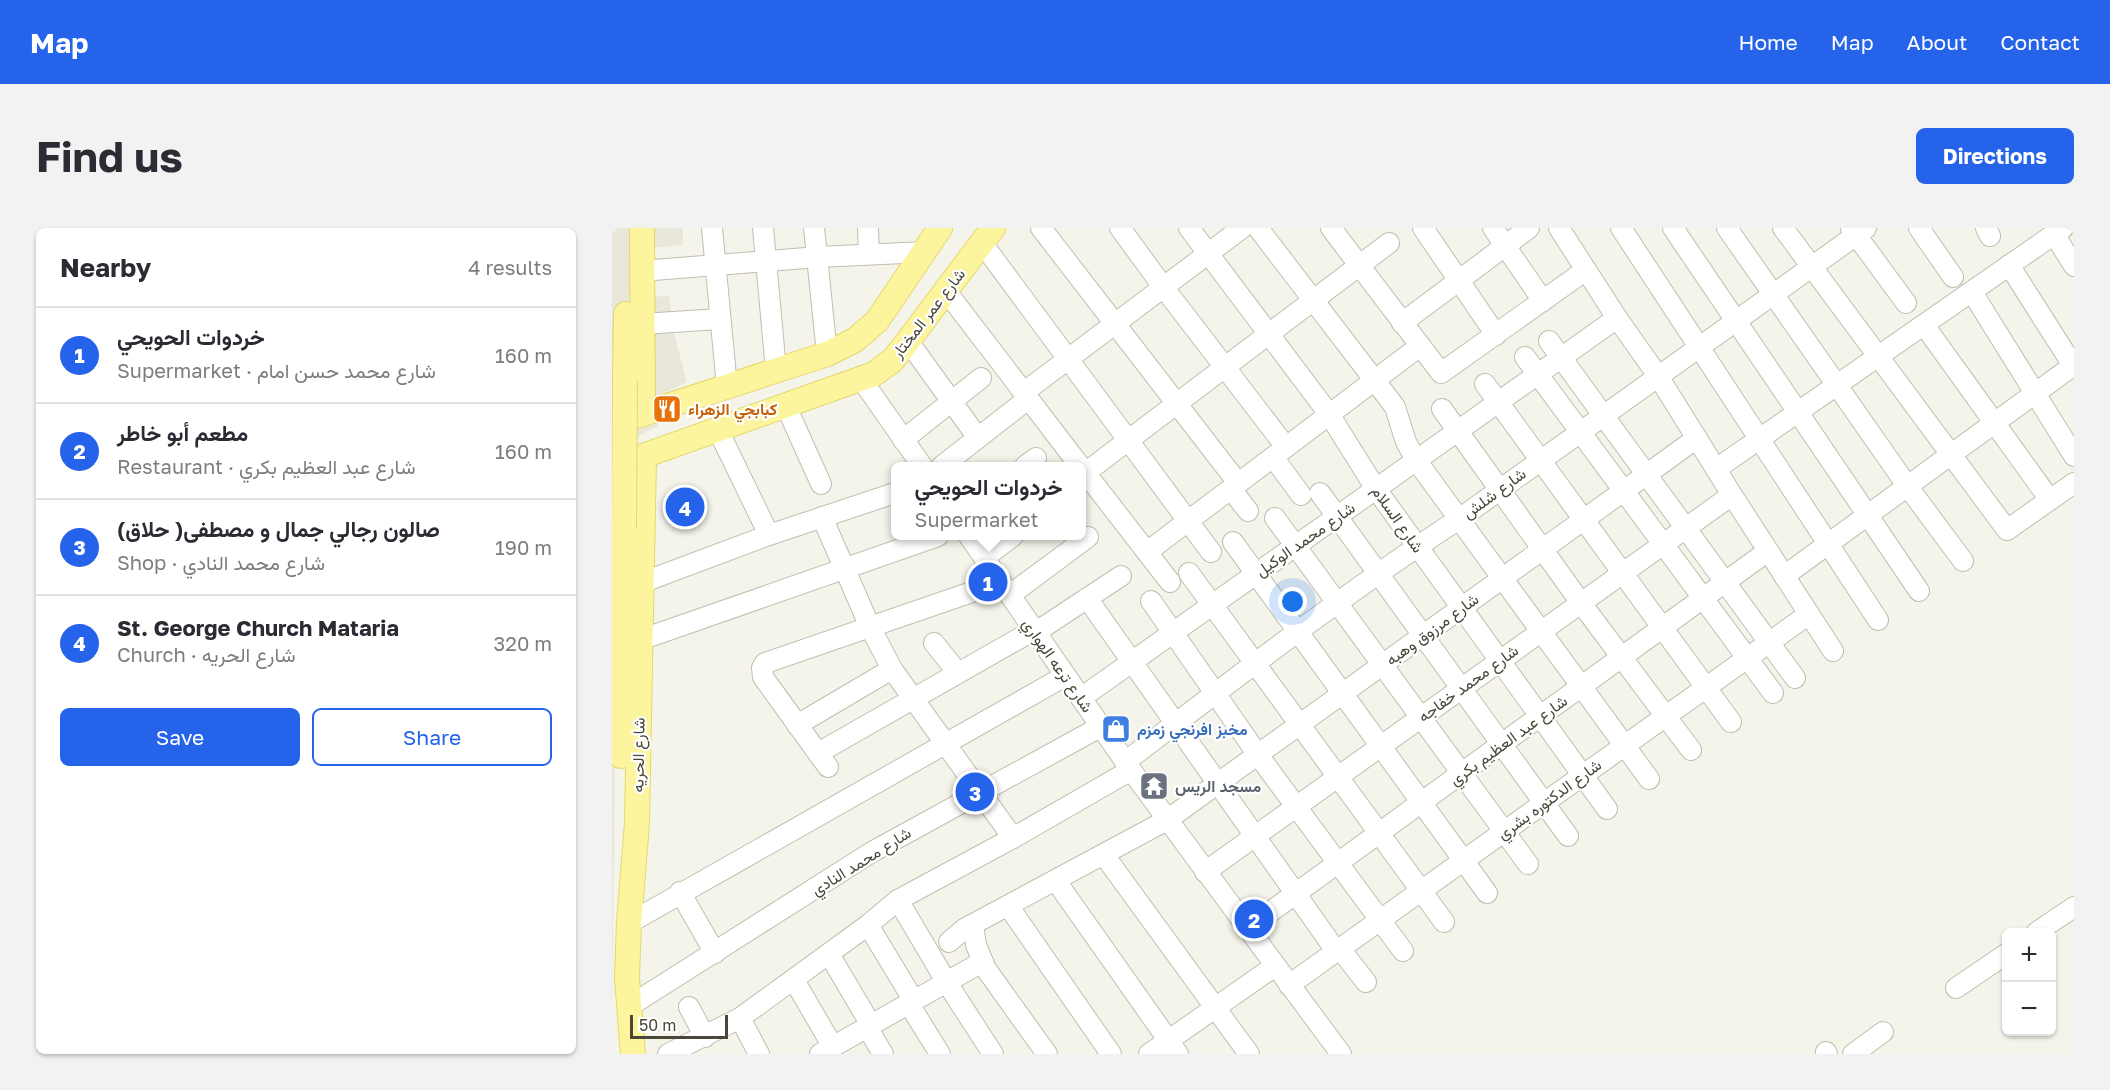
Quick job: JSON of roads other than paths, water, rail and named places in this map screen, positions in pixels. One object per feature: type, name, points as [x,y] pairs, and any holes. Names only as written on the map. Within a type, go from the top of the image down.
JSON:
[{"type":"main road","points":[[627,228],[634,385],[633,525],[620,912],[628,950]]},
{"type":"main road","points":[[642,228],[642,324],[634,385],[643,414]]},
{"type":"main road","points":[[612,424],[827,354],[855,340],[877,321],[925,243],[940,228]]},
{"type":"main road","name":"شارع عمر المختار","points":[[612,467],[862,380],[884,368],[908,341],[988,235]]},
{"type":"main road","points":[[612,413],[631,409],[639,400],[634,385]]},
{"type":"main road","name":"شارع الحريه","points":[[633,1054],[628,1007],[628,950],[637,823],[641,583],[633,525],[644,456]]},
{"type":"main road","points":[[612,497],[622,497],[634,504],[641,515],[633,525]]},
{"type":"street","points":[[712,228],[727,387]]},
{"type":"street","points":[[763,228],[776,370]]},
{"type":"street","points":[[814,228],[827,354]]},
{"type":"street","points":[[868,228],[869,254]]},
{"type":"street","points":[[1041,228],[1177,404],[1235,486],[1248,511]]},
{"type":"street","points":[[1120,228],[1225,368],[1310,494],[1337,516],[1568,836]]},
{"type":"street","name":"شارع السلام","points":[[1189,228],[1329,414],[1376,489],[1584,774],[1607,809]]},
{"type":"street","points":[[947,462],[1067,360],[1242,228]]},
{"type":"street","points":[[1258,228],[1395,407],[1406,442],[1416,460],[1649,779]]},
{"type":"street","points":[[1330,228],[1441,373],[1586,270]]},
{"type":"street","points":[[1423,228],[1496,335]]},
{"type":"street","points":[[1493,228],[1543,301]]},
{"type":"street","points":[[1402,323],[1529,228]]},
{"type":"street","points":[[1559,228],[1617,318],[1658,375],[1833,651]]},
{"type":"street","points":[[1621,228],[1878,620]]},
{"type":"street","points":[[1673,228],[1919,591]]},
{"type":"street","points":[[1727,228],[1908,487],[1963,561]]},
{"type":"street","points":[[1783,228],[2007,530],[2074,483]]},
{"type":"street","points":[[1919,228],[1953,277]]},
{"type":"street","points":[[1858,230],[1906,303]]},
{"type":"street","name":"شارع شلش","points":[[668,1054],[740,1018],[868,926],[898,900],[1013,838],[1128,766],[1176,724],[1255,663],[1699,348],[1858,230]]},
{"type":"street","points":[[1716,469],[2058,231],[2074,266]]},
{"type":"street","points":[[988,235],[1067,360],[1211,552]]},
{"type":"street","points":[[641,271],[869,254],[925,243]]},
{"type":"street","points":[[1086,467],[1129,441],[1389,243]]},
{"type":"street","points":[[1784,576],[2074,366],[2009,265]]},
{"type":"street","points":[[946,291],[1077,462]]},
{"type":"street","points":[[1972,292],[2074,456]]},
{"type":"street","name":"شارع محمد الوكيل","points":[[1081,698],[1538,374],[1555,349],[1617,318]]},
{"type":"street","points":[[642,324],[720,319]]},
{"type":"street","points":[[1924,325],[2050,500]]},
{"type":"street","points":[[908,341],[978,438]]},
{"type":"street","points":[[1147,552],[1420,346]]},
{"type":"street","points":[[1555,349],[1795,678]]},
{"type":"street","points":[[1525,357],[1773,693]]},
{"type":"street","points":[[903,440],[981,378]]},
{"type":"street","points":[[862,380],[919,462]]},
{"type":"street","points":[[1485,384],[1731,722]]},
{"type":"street","points":[[786,406],[821,484]]},
{"type":"street","points":[[1442,409],[1581,603],[1691,750]]},
{"type":"street","points":[[718,430],[770,535]]},
{"type":"street","name":"شارع مرزوق وهبه","points":[[949,942],[973,925],[1167,820],[1697,438]]},
{"type":"street","points":[[1086,474],[1170,582]]},
{"type":"street","points":[[641,583],[770,535],[891,494]]},
{"type":"street","name":"شارع محمد خفاجه","points":[[1205,872],[1732,495]]},
{"type":"street","points":[[822,517],[870,627],[892,669],[911,699],[1013,838]]},
{"type":"street","points":[[1275,518],[1528,864]]},
{"type":"street","points":[[640,640],[926,540]]},
{"type":"street","name":"شارع ترعه الهواري","points":[[972,540],[1128,766],[1341,1054]]},
{"type":"street","points":[[984,558],[1008,540]]},
{"type":"street","points":[[1083,540],[1006,589],[870,627],[767,661],[763,665],[763,677],[823,760],[911,699],[1035,631],[1121,576]]},
{"type":"street","points":[[1233,542],[1487,892]]},
{"type":"street","name":"شارع عبد العظيم بكري","points":[[1248,928],[1768,551]]},
{"type":"street","points":[[1190,573],[1444,922]]},
{"type":"street","points":[[1087,598],[1295,894],[1366,982]]},
{"type":"street","points":[[1151,601],[1258,755],[1403,951]]},
{"type":"street","name":"شارع الدكتوره بشري","points":[[1289,985],[1809,614]]},
{"type":"street","points":[[934,643],[958,673]]},
{"type":"street","points":[[797,725],[892,669]]},
{"type":"street","points":[[629,923],[680,892],[1065,676]]},
{"type":"street","name":"شارع محمد النادي","points":[[628,1007],[872,852],[1100,727]]},
{"type":"street","points":[[1104,855],[1249,1054]]},
{"type":"street","points":[[1056,881],[1174,1047]]},
{"type":"street","points":[[680,892],[715,953]]},
{"type":"street","points":[[898,900],[947,983],[993,1054]]},
{"type":"street","points":[[1009,907],[1111,1054]]},
{"type":"street","points":[[2044,928],[2074,907]]},
{"type":"street","points":[[973,925],[976,945],[982,962],[1047,1054]]},
{"type":"street","points":[[868,926],[940,1054]]},
{"type":"street","points":[[829,954],[883,1054]]},
{"type":"street","points":[[1956,988],[2002,957]]},
{"type":"street","points":[[794,980],[826,1052],[982,962]]},
{"type":"street","points":[[1149,1054],[1174,1047],[1214,1009],[1275,966]]},
{"type":"street","points":[[689,1007],[705,1037]]},
{"type":"street","points":[[740,1018],[759,1054]]},
{"type":"street","points":[[1852,1054],[1882,1032]]},
{"type":"place","name":"كبابجي الزهراء","points":[[667,409]]},
{"type":"place","name":"St. George Church Mataria","points":[[685,507]]},
{"type":"place","name":"خردوات الحويحي","points":[[988,582]]},
{"type":"place","name":"مخبز افرنجي زمزم","points":[[1116,729]]},
{"type":"place","name":"مسجد الريس","points":[[1154,786]]},
{"type":"place","name":"صالون رجالي جمال و مصطفى( حلاق)","points":[[975,792]]},
{"type":"place","name":"مطعم أبو خاطر","points":[[1254,919]]}]
